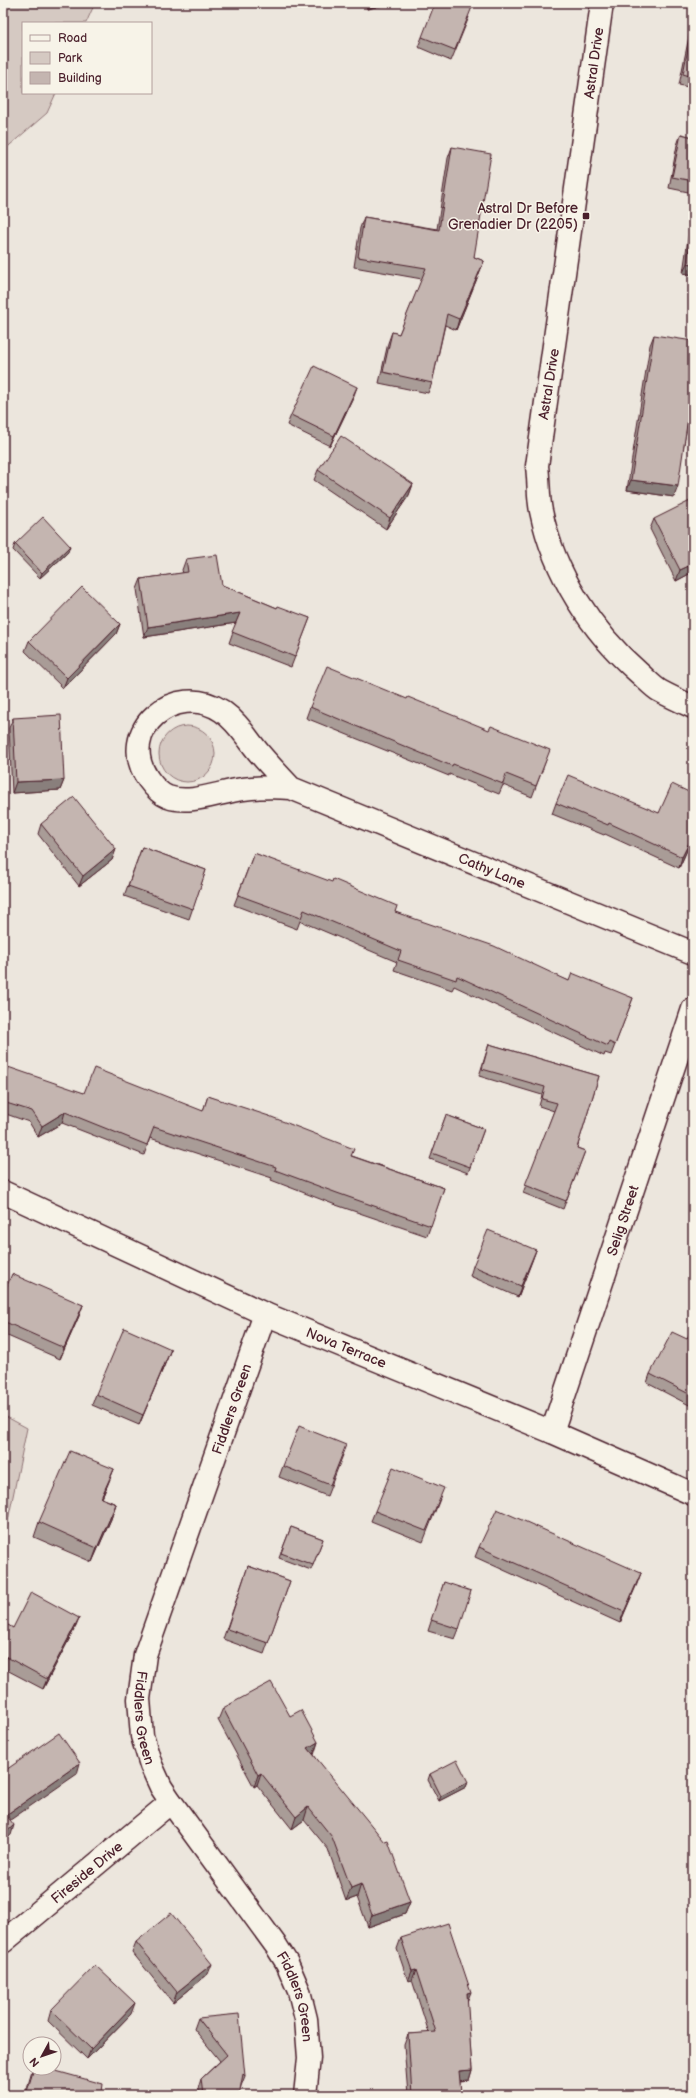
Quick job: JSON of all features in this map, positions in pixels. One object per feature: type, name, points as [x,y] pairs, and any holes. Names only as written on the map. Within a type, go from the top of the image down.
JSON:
[{"type":"street","name":"Astral Drive","points":[[602,3],[537,466],[541,511],[553,550],[568,582],[582,609],[600,634],[624,660],[659,691],[693,708]]},
{"type":"street","name":"Cathy Lane","points":[[291,788],[259,754],[243,730],[222,711],[204,703],[187,701],[171,704],[157,712],[150,721],[140,740],[139,756],[143,772],[153,786],[166,796],[179,800],[242,789],[291,788],[693,953]]},
{"type":"street","name":"Selig Street","points":[[552,1432],[693,1009]]},
{"type":"street","name":"Nova Terrace","points":[[3,1192],[266,1314],[552,1432],[693,1494]]},
{"type":"street","name":"Fiddlers Green","points":[[266,1314],[148,1646],[141,1672],[139,1699],[144,1744],[161,1787],[277,1947],[296,1982],[304,2010],[308,2039],[309,2058],[305,2095]]},
{"type":"street","name":"Fireside Drive","points":[[3,1942],[171,1802]]},
{"type":"green space","points":[[3,3],[95,3],[86,22],[22,22],[22,94],[56,94],[47,113],[3,151]]},
{"type":"green space","points":[[187,726],[198,728],[207,734],[213,743],[215,754],[213,765],[207,774],[198,780],[187,782],[176,780],[167,774],[161,765],[159,754],[161,743],[167,734],[176,728]]},
{"type":"green space","points":[[3,1415],[27,1428],[3,1545]]},
{"type":"building","points":[[435,3],[463,3],[472,7],[455,50],[422,37]]},
{"type":"building","points":[[693,24],[693,77],[683,74]]},
{"type":"building","points":[[681,134],[693,137],[693,181],[672,177]]},
{"type":"building","points":[[452,147],[491,154],[474,257],[484,261],[459,319],[447,314],[432,383],[383,372],[392,332],[399,334],[426,268],[358,257],[364,217],[439,230]]},
{"type":"building","points":[[693,219],[693,264],[687,263]]},
{"type":"building","points":[[654,335],[693,341],[693,400],[691,411],[689,411],[678,486],[631,480]]},
{"type":"building","points":[[314,366],[357,387],[334,436],[291,415]]},
{"type":"building","points":[[341,436],[413,484],[390,518],[318,470]]},
{"type":"building","points":[[692,500],[693,564],[680,570],[654,519]]},
{"type":"building","points":[[43,517],[70,546],[42,573],[15,544]]},
{"type":"building","points":[[217,555],[222,585],[277,608],[278,606],[310,618],[295,657],[232,632],[240,613],[148,627],[141,579],[188,572],[186,559]]},
{"type":"building","points":[[82,587],[120,624],[67,678],[29,641]]},
{"type":"building","points":[[327,666],[407,699],[408,697],[489,730],[491,726],[550,750],[536,786],[506,774],[503,784],[453,764],[452,766],[310,707]]},
{"type":"building","points":[[61,715],[64,780],[16,782],[13,718]]},
{"type":"building","points":[[568,775],[659,813],[672,784],[693,794],[693,835],[682,857],[609,823],[608,825],[556,803]]},
{"type":"building","points":[[74,797],[116,849],[83,876],[41,824]]},
{"type":"building","points":[[142,847],[206,870],[193,909],[128,886]]},
{"type":"building","points":[[254,853],[332,882],[333,879],[397,906],[395,912],[494,946],[569,981],[572,973],[633,998],[615,1045],[609,1042],[608,1046],[457,976],[456,980],[398,960],[401,951],[304,910],[301,918],[238,895]]},
{"type":"building","points":[[489,1044],[599,1076],[577,1148],[585,1151],[566,1201],[525,1185],[557,1103],[542,1099],[545,1087],[482,1069]]},
{"type":"building","points":[[8,1067],[84,1093],[94,1068],[203,1111],[208,1096],[269,1116],[354,1149],[351,1156],[444,1188],[431,1226],[275,1170],[276,1167],[154,1127],[147,1145],[65,1112],[42,1126],[32,1111],[3,1102],[3,1078]]},
{"type":"building","points":[[446,1115],[484,1129],[470,1167],[432,1153]]},
{"type":"building","points":[[488,1230],[536,1250],[521,1286],[473,1266]]},
{"type":"building","points":[[12,1274],[83,1305],[64,1348],[3,1321],[3,1295]]},
{"type":"building","points":[[693,1327],[693,1396],[650,1374],[672,1332],[687,1339]]},
{"type":"building","points":[[124,1328],[171,1349],[143,1415],[96,1394]]},
{"type":"building","points":[[299,1426],[346,1445],[330,1485],[283,1466]]},
{"type":"building","points":[[70,1451],[114,1469],[101,1498],[116,1504],[97,1548],[39,1522]]},
{"type":"building","points":[[393,1467],[444,1488],[426,1531],[375,1511]]},
{"type":"building","points":[[497,1509],[641,1573],[624,1612],[479,1547]]},
{"type":"building","points":[[291,1527],[323,1539],[313,1565],[281,1553]]},
{"type":"building","points":[[248,1566],[290,1581],[268,1643],[227,1629]]},
{"type":"building","points":[[444,1582],[471,1591],[459,1629],[431,1620]]},
{"type":"building","points":[[31,1592],[79,1618],[47,1679],[3,1655],[3,1622],[13,1628]]},
{"type":"building","points":[[271,1682],[290,1716],[301,1710],[318,1742],[308,1748],[385,1842],[388,1841],[410,1902],[372,1915],[361,1884],[351,1888],[332,1837],[308,1807],[296,1817],[261,1773],[258,1775],[223,1708]]},
{"type":"building","points":[[59,1733],[80,1763],[6,1815],[14,1825],[3,1835],[3,1772]]},
{"type":"building","points":[[457,1760],[468,1782],[441,1796],[430,1774]]},
{"type":"building","points":[[171,1913],[212,1964],[177,1992],[136,1942]]},
{"type":"building","points":[[448,1923],[471,1992],[467,1993],[472,2070],[459,2071],[461,2092],[412,2095],[408,2034],[436,2032],[416,1970],[412,1971],[401,1938]]},
{"type":"building","points":[[95,1965],[135,2003],[91,2049],[51,2010]]},
{"type":"building","points":[[239,2014],[245,2076],[243,2074],[239,2095],[203,2095],[201,2079],[227,2055],[198,2018]]},
{"type":"building","points":[[62,2073],[103,2084],[102,2092],[97,2092],[96,2095],[26,2095],[32,2076],[62,2076]]},
{"type":"place","name":"Astral Dr Before Grenadier Dr (2205)","points":[[586,216]]}]
